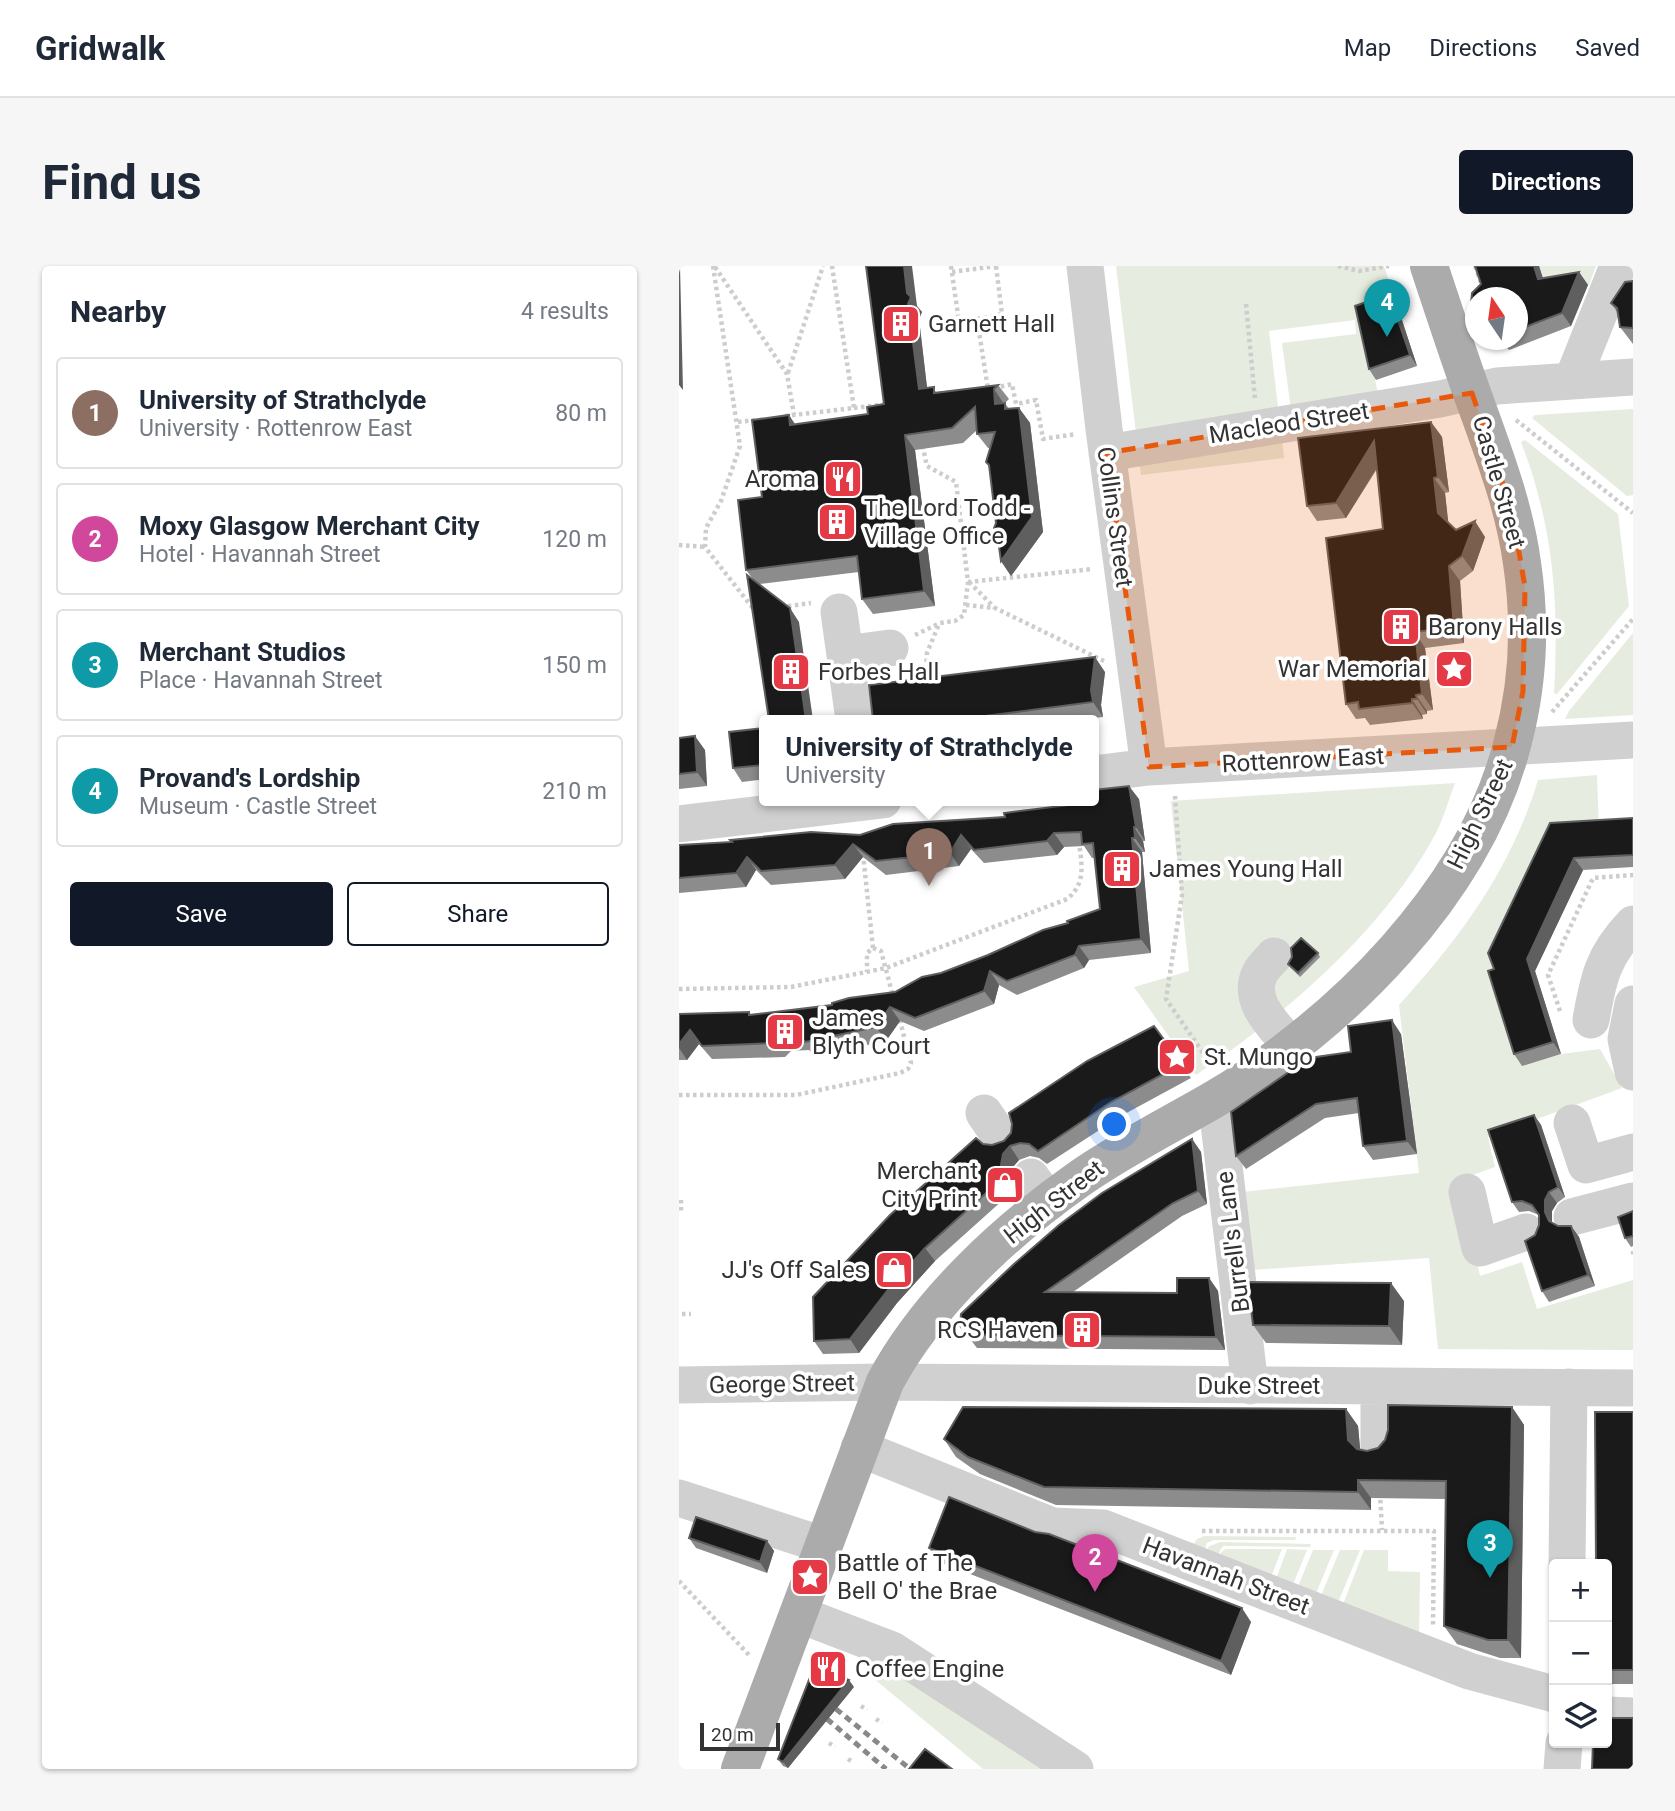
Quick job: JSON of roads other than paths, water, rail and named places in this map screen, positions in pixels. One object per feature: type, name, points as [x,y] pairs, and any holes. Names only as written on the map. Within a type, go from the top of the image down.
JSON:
[{"type":"main road","name":"Castle Street","points":[[1429,266],[1512,511],[1525,587],[1527,643],[1523,691],[1512,747]]},
{"type":"main road","name":"High Street","points":[[740,1769],[859,1448],[885,1382],[903,1350],[935,1308],[1015,1229],[1040,1189],[1114,1156],[1222,1094],[1291,1046],[1349,998],[1384,962],[1432,904],[1476,833],[1495,794],[1512,747]]},
{"type":"street","name":"Collins Street","points":[[1085,266],[1105,441],[1135,658],[1161,767]]},
{"type":"street","points":[[1572,380],[1618,266]]},
{"type":"street","name":"Macleod Street","points":[[1105,441],[1258,428],[1472,393],[1497,386],[1633,377]]},
{"type":"street","points":[[826,608],[845,654],[853,715]]},
{"type":"street","points":[[845,654],[890,648]]},
{"type":"street","name":"Rottenrow East","points":[[1099,773],[1161,767],[1633,740]]},
{"type":"street","points":[[679,824],[830,806]]},
{"type":"street","points":[[1576,1017],[1613,947],[1633,924]]},
{"type":"street","points":[[1275,956],[1260,973],[1258,999],[1260,1007],[1291,1046]]},
{"type":"street","points":[[1633,1004],[1626,1040],[1633,1072]]},
{"type":"street","name":"Burrell's Lane","points":[[1222,1094],[1250,1386]]},
{"type":"street","points":[[1572,1123],[1586,1165],[1633,1152]]},
{"type":"street","points":[[1467,1192],[1480,1248],[1526,1232]]},
{"type":"street","points":[[1572,1217],[1633,1201]]},
{"type":"street","name":"Duke Street","points":[[885,1382],[1633,1388]]},
{"type":"street","name":"George Street","points":[[679,1385],[885,1382]]},
{"type":"street","points":[[1379,1386],[1379,1448]]},
{"type":"street","points":[[1567,1559],[1569,1387]]},
{"type":"street","name":"Havannah Street","points":[[859,1448],[1052,1525],[1103,1528],[1469,1671],[1549,1693]]},
{"type":"street","points":[[679,1498],[823,1545]]},
{"type":"street","points":[[798,1614],[892,1650],[1075,1769]]},
{"type":"street","points":[[1612,1715],[1633,1716]]},
{"type":"street","points":[[1562,1769],[1564,1748]]},
{"type":"railway","points":[[836,1709],[910,1769]]},
{"type":"railway","points":[[827,1719],[886,1769]]},
{"type":"place","name":"Garnett Hall","points":[[901,324]]},
{"type":"place","name":"Provand's Lordship","points":[[1387,337]]},
{"type":"place","name":"Aroma","points":[[843,479]]},
{"type":"place","name":"The Lord Todd - Village Office","points":[[837,522]]},
{"type":"place","name":"Barony Halls","points":[[1401,627]]},
{"type":"place","name":"War Memorial","points":[[1454,669]]},
{"type":"place","name":"Forbes Hall","points":[[791,672]]},
{"type":"place","name":"James Young Hall","points":[[1122,869]]},
{"type":"place","name":"University of Strathclyde","points":[[929,886]]},
{"type":"place","name":"James Blyth Court","points":[[785,1032]]},
{"type":"place","name":"St. Mungo","points":[[1177,1057]]},
{"type":"place","name":"Merchant City Print","points":[[1005,1185]]},
{"type":"place","name":"JJ's Off Sales","points":[[894,1270]]},
{"type":"place","name":"RCS Haven","points":[[1082,1330]]},
{"type":"place","name":"Battle of The Bell O' the Brae","points":[[810,1577]]},
{"type":"place","name":"Merchant Studios","points":[[1490,1578]]},
{"type":"place","name":"Moxy Glasgow Merchant City","points":[[1095,1592]]},
{"type":"place","name":"Coffee Engine","points":[[828,1669]]}]
